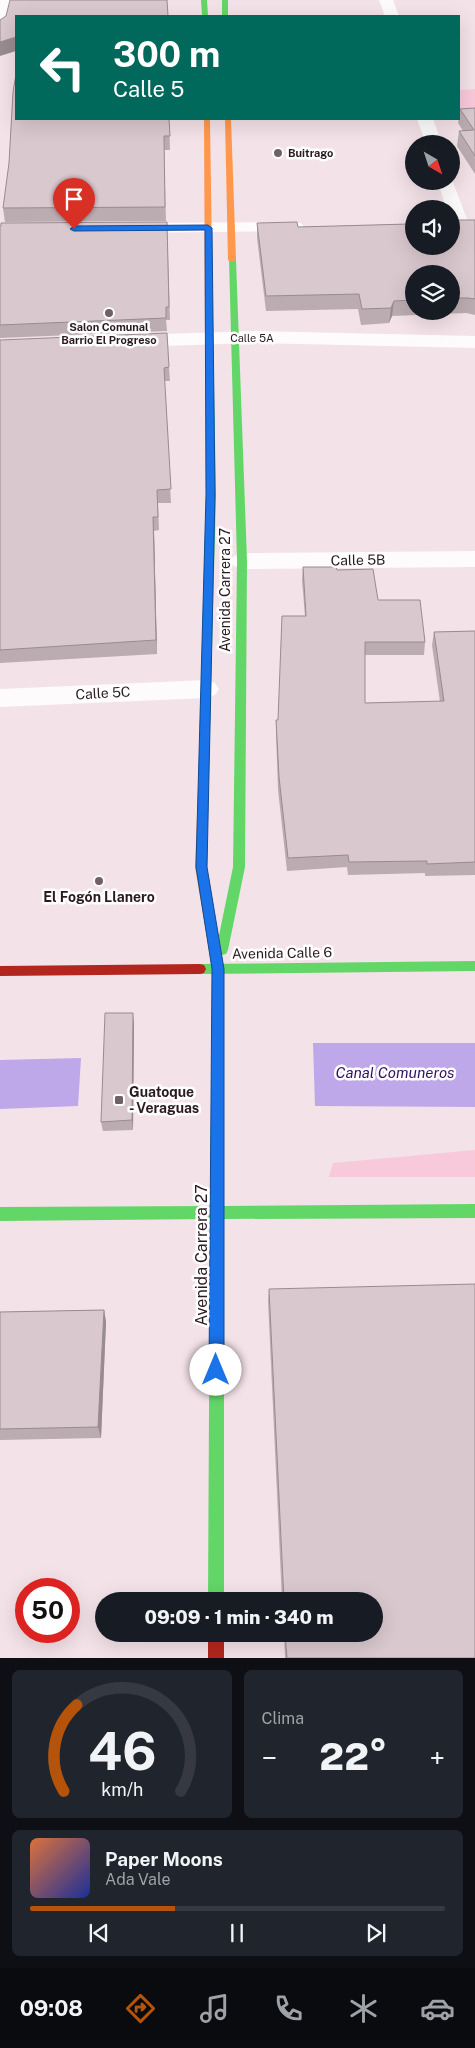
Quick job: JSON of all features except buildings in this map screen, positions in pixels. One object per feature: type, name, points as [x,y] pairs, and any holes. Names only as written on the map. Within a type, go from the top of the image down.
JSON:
[{"type":"main road","points":[[204,0],[205,15]]},
{"type":"main road","points":[[225,0],[225,15]]},
{"type":"main road","name":"Avenida Carrera 27","points":[[207,120],[211,495],[202,867],[218,969],[216,1592]]},
{"type":"main road","name":"Avenida Carrera 27","points":[[218,969],[239,867],[242,561],[228,120]]},
{"type":"main road","name":"Avenida Calle 6","points":[[0,971],[475,966]]},
{"type":"main road","points":[[0,1214],[475,1211]]},
{"type":"main road","points":[[216,1642],[216,1658]]},
{"type":"street","points":[[0,28],[6,0]]},
{"type":"street","points":[[386,0],[392,15]]},
{"type":"street","points":[[425,120],[431,135]]},
{"type":"street","points":[[449,190],[462,228]]},
{"type":"street","points":[[117,228],[315,227]]},
{"type":"street","name":"Calle 5A","points":[[114,341],[208,337],[475,342]]},
{"type":"street","name":"Calle 5B","points":[[242,561],[475,559]]},
{"type":"street","name":"Calle 5C","points":[[0,698],[206,689]]},
{"type":"shaded area","points":[[475,89],[475,110],[460,110],[460,90]]},
{"type":"shaded area","points":[[475,1150],[475,1177],[329,1177],[333,1163]]},
{"type":"water","name":"Canal Comuneros","points":[[313,1043],[475,1043],[475,1107],[315,1106]]},
{"type":"water","points":[[81,1058],[78,1106],[0,1109],[0,1060]]},
{"type":"traffic: fast","points":[[204,0],[205,15]]},
{"type":"traffic: fast","points":[[225,0],[225,15]]},
{"type":"traffic: fast","points":[[222,950],[239,867],[242,561],[232,260]]},
{"type":"traffic: fast","points":[[204,764],[211,495],[209,327]]},
{"type":"traffic: fast","points":[[200,969],[475,966]]},
{"type":"traffic: fast","points":[[216,1592],[218,1027]]},
{"type":"traffic: fast","points":[[0,1214],[475,1211]]},
{"type":"traffic: slow","points":[[207,120],[209,327]]},
{"type":"traffic: slow","points":[[228,120],[232,260]]},
{"type":"traffic: slow","points":[[204,764],[201,867],[218,969],[218,1027]]},
{"type":"traffic: jam","points":[[0,971],[200,969]]},
{"type":"traffic: jam","points":[[216,1642],[216,1658]]},
{"type":"place","name":"Buitrago","points":[[278,153]]},
{"type":"place","name":"Salon Comunal Barrio El Progreso","points":[[109,313]]},
{"type":"place","name":"El Fogón Llanero","points":[[99,881]]},
{"type":"place","name":"Guatoque - Veraguas","points":[[119,1100]]},
{"type":"route","points":[[74,229],[208,228],[211,495],[202,867],[218,969],[216,1370]]}]
